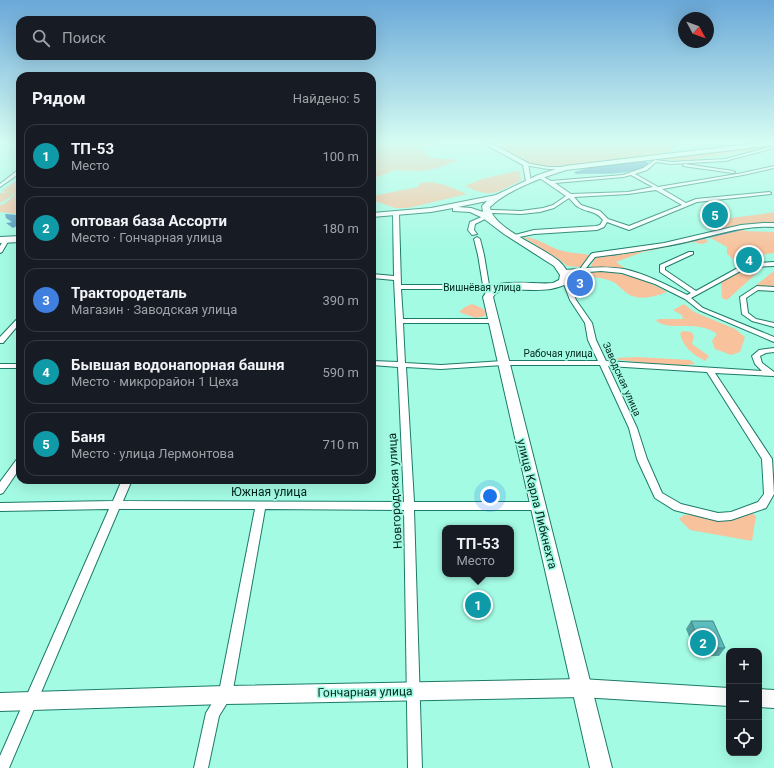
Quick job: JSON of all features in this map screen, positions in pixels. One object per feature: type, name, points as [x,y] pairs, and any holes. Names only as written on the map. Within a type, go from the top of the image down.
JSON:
[{"type":"main road","points":[[419,212],[478,201],[506,192],[538,177]]},
{"type":"main road","points":[[487,212],[506,192]]},
{"type":"main road","points":[[478,201],[487,212]]},
{"type":"main road","points":[[376,215],[456,209],[487,212]]},
{"type":"main road","name":"Заводская улица","points":[[487,212],[514,236],[552,260],[560,267],[564,276]]},
{"type":"main road","points":[[3,240],[16,239]]},
{"type":"main road","name":"Вишнёвая улица","points":[[487,292],[503,287],[549,287],[561,284],[564,276]]},
{"type":"main road","name":"улица Карла Либкнехта","points":[[487,292],[537,506],[601,768]]},
{"type":"street","points":[[0,186],[12,177]]},
{"type":"street","points":[[528,177],[529,181]]},
{"type":"street","points":[[541,177],[570,196],[579,206],[598,212],[606,220],[629,228],[696,201],[770,193]]},
{"type":"street","points":[[550,182],[617,177]]},
{"type":"street","points":[[638,177],[686,205]]},
{"type":"street","points":[[487,212],[519,214],[552,207],[563,198],[570,196],[628,193],[721,177]]},
{"type":"street","points":[[672,196],[696,201]]},
{"type":"street","name":"улица Карла Либкнехта","points":[[487,212],[472,223],[471,230],[480,243],[480,253],[487,292]]},
{"type":"street","name":"Новгородская улица","points":[[396,214],[397,282],[410,506],[416,768]]},
{"type":"street","points":[[514,236],[534,232],[597,228],[602,226],[606,220]]},
{"type":"street","points":[[582,270],[593,255],[638,250],[705,236],[751,224],[774,224]]},
{"type":"street","points":[[0,251],[3,240]]},
{"type":"street","points":[[692,254],[662,266],[662,271],[695,293]]},
{"type":"street","points":[[687,298],[747,265],[774,264]]},
{"type":"street","points":[[564,276],[582,270],[601,269],[623,271],[657,283],[687,298],[701,309],[774,340]]},
{"type":"street","name":"Заводская улица","points":[[564,276],[572,299],[592,328],[592,340],[633,428],[642,459],[658,496],[678,507],[718,517],[731,516],[762,505],[769,494],[771,460]]},
{"type":"street","name":"Вишнёвая улица","points":[[376,277],[397,282],[487,292]]},
{"type":"street","points":[[774,289],[756,288],[743,297],[745,314],[754,320],[774,326]]},
{"type":"street","points":[[399,320],[493,321]]},
{"type":"street","points":[[0,341],[16,323]]},
{"type":"street","points":[[773,350],[759,353],[756,356],[761,367],[773,374]]},
{"type":"street","points":[[744,372],[757,360]]},
{"type":"street","name":"Рабочая улица","points":[[376,363],[441,367],[503,363],[602,363],[773,374]]},
{"type":"street","points":[[0,366],[16,366]]},
{"type":"street","points":[[709,370],[771,460]]},
{"type":"street","points":[[0,490],[16,467]]},
{"type":"street","points":[[2,768],[125,484]]},
{"type":"street","name":"Южная улица","points":[[0,507],[116,505],[537,506]]},
{"type":"street","points":[[201,768],[213,713],[225,695],[261,505]]},
{"type":"street","name":"Гончарная улица","points":[[0,702],[225,695],[581,688],[726,697]]},
{"type":"street","points":[[762,698],[774,699]]},
{"type":"shaded area","points":[[491,177],[521,177],[521,180],[492,193],[477,191],[465,186]]},
{"type":"shaded area","points":[[16,182],[16,214],[0,212],[0,205],[4,204],[14,196],[12,192],[12,196],[0,203],[0,193],[9,192],[1,191]]},
{"type":"shaded area","points":[[431,182],[445,185],[467,194],[408,208],[395,208],[376,201],[376,195],[418,187],[420,183]]},
{"type":"shaded area","points":[[774,212],[774,223],[750,223],[715,231],[717,225],[712,221],[759,215]]},
{"type":"shaded area","points":[[740,228],[745,231],[774,232],[774,253],[733,259],[727,254],[727,247],[707,236]]},
{"type":"shaded area","points":[[523,237],[536,239],[556,249],[590,255],[580,267],[567,266]]},
{"type":"shaded area","points":[[704,237],[708,242],[702,244],[693,242],[643,252],[616,262],[626,269],[590,268],[596,256]]},
{"type":"shaded area","points":[[750,267],[758,272],[727,300],[722,298],[721,281]]},
{"type":"shaded area","points":[[602,271],[636,278],[667,292],[644,298],[633,296],[628,294],[613,282],[589,276],[584,273]]},
{"type":"shaded area","points":[[774,271],[774,289],[755,286]]},
{"type":"shaded area","points":[[472,304],[482,308],[486,312],[485,316],[476,318],[459,312]]},
{"type":"shaded area","points":[[684,304],[694,312],[735,329],[745,337],[740,352],[731,355],[715,349],[712,341],[717,334],[701,327],[669,326],[656,321],[658,319],[683,319],[682,315],[673,310]]},
{"type":"shaded area","points":[[683,331],[691,332],[694,336],[692,344],[709,356],[705,361],[692,353],[683,342],[680,333]]},
{"type":"shaded area","points":[[637,357],[690,360],[695,364],[664,365],[611,359]]},
{"type":"shaded area","points":[[751,512],[756,516],[752,541],[690,530],[679,519],[684,515]]},
{"type":"water","points":[[5,214],[16,215],[16,226],[13,228],[6,223],[12,222],[6,218]]},
{"type":"building","points":[[471,595],[485,595],[486,604],[472,604]]},
{"type":"building","points":[[691,621],[713,621],[725,648],[702,648]]},
{"type":"waterway","points":[[613,255],[679,244],[743,229]]},
{"type":"place","name":"Баня","points":[[715,215]]},
{"type":"place","name":"Бывшая водонапорная башня","points":[[749,260]]},
{"type":"place","name":"Трактородеталь","points":[[580,283]]},
{"type":"place","name":"ТП-53","points":[[478,605]]},
{"type":"place","name":"оптовая база Ассорти","points":[[703,643]]}]
